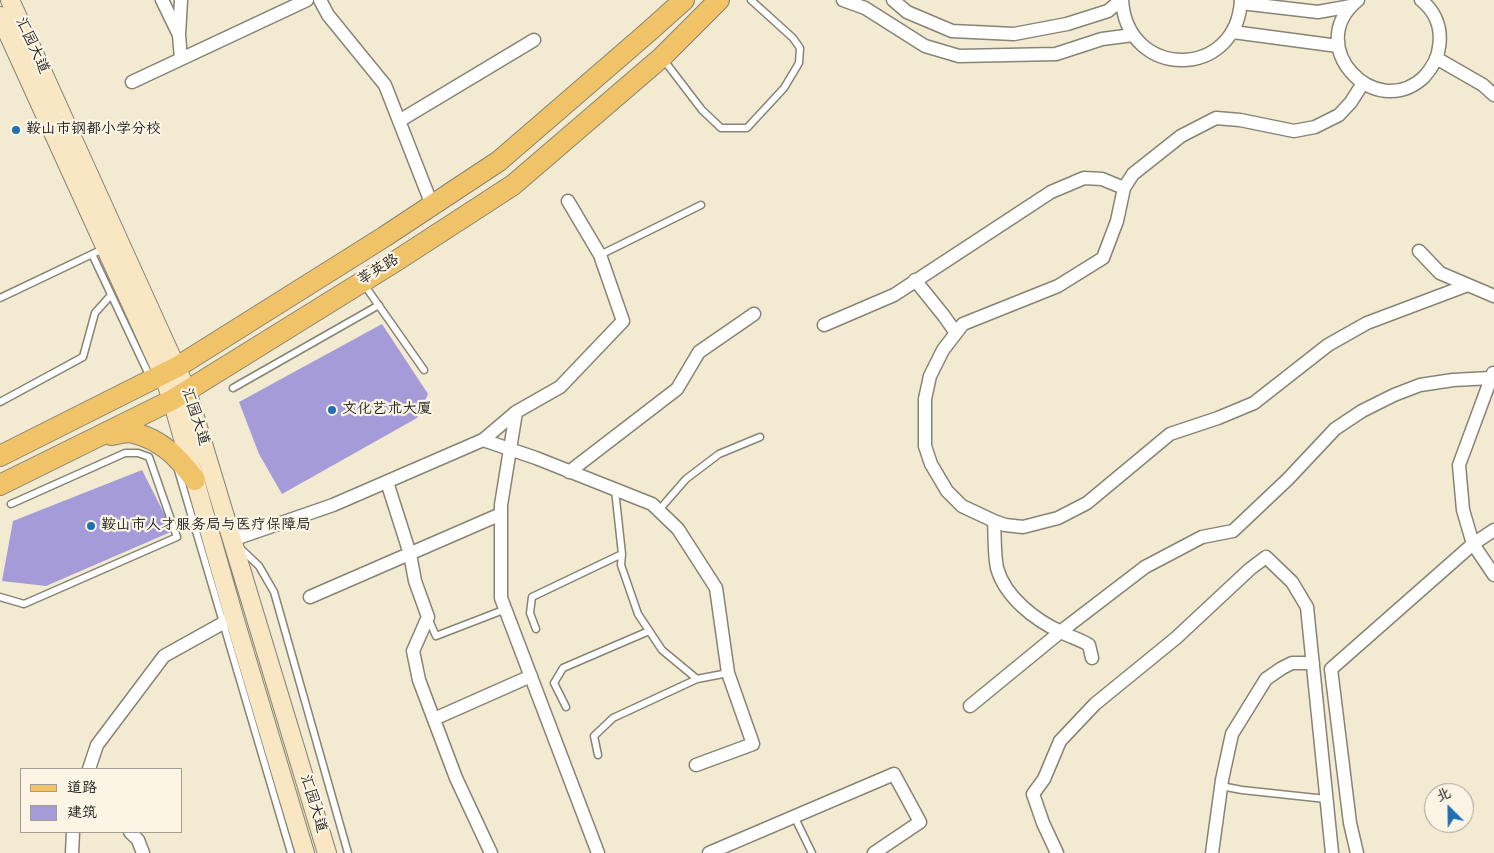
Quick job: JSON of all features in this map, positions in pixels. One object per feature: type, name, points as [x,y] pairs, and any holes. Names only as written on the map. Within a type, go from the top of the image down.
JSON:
[{"type":"main road","name":"汇园大道","points":[[10,0],[164,373]]},
{"type":"main road","name":"莘英路","points":[[0,456],[164,373],[499,161],[684,0]]},
{"type":"main road","name":"莘英路","points":[[0,485],[102,436],[180,395],[362,282],[513,184],[662,57],[719,0]]},
{"type":"main road","name":"汇园大道","points":[[0,16],[99,250],[164,373],[180,395],[232,540],[327,853]]},
{"type":"main road","name":"汇园大道","points":[[180,395],[195,480],[229,620],[305,853]]},
{"type":"main road","points":[[102,436],[133,432],[160,443],[182,461],[195,480]]},
{"type":"street","points":[[162,0],[179,35]]},
{"type":"street","points":[[181,0],[179,35],[181,59]]},
{"type":"street","points":[[132,82],[307,0]]},
{"type":"street","points":[[320,0],[328,15],[385,85],[432,205]]},
{"type":"street","points":[[843,0],[865,8],[926,46],[959,56],[1056,54],[1102,39],[1133,36]]},
{"type":"street","points":[[893,0],[907,12],[952,31],[1014,34],[1067,24],[1108,10],[1122,0]]},
{"type":"street","points":[[1122,0],[1123,12],[1133,36],[1155,54],[1164,58],[1184,61],[1203,57],[1220,47],[1233,32],[1240,14],[1241,1],[1318,12],[1354,3]]},
{"type":"street","points":[[1354,3],[1343,18],[1339,32],[1338,46],[1343,63],[1354,77],[1363,83],[1385,90],[1402,89],[1418,82],[1431,70],[1438,54],[1441,37],[1437,20],[1428,5],[1421,0]]},
{"type":"street","points":[[1233,32],[1338,46]]},
{"type":"street","points":[[399,121],[534,40]]},
{"type":"street","points":[[1436,58],[1483,85],[1494,95]]},
{"type":"street","points":[[1363,83],[1351,102],[1339,114],[1315,126],[1294,130],[1240,120],[1216,118],[1181,136],[1133,174],[1124,188],[1117,221],[1104,258],[1058,286],[963,324],[943,350],[930,376],[925,399],[925,446],[931,464],[947,491],[962,506],[994,521],[1005,525],[1023,526],[1058,518],[1087,503],[1170,434],[1218,418],[1254,403],[1328,345],[1368,323],[1468,285]]},
{"type":"street","points":[[824,325],[894,294],[1051,192],[1084,178],[1102,179],[1124,188]]},
{"type":"street","points":[[232,540],[333,505],[484,440],[516,412],[560,387],[623,321],[600,255],[568,201]]},
{"type":"street","points":[[1419,251],[1440,273],[1494,296]]},
{"type":"street","points":[[915,280],[956,333]]},
{"type":"street","points":[[569,472],[677,389],[700,352],[754,314]]},
{"type":"street","points":[[970,706],[1060,632],[1144,568],[1202,537],[1233,531],[1288,479],[1335,429],[1362,411],[1394,395],[1420,385],[1492,374],[1459,465],[1463,510],[1473,544],[1494,575]]},
{"type":"street","points":[[516,412],[501,505],[502,598],[598,853]]},
{"type":"street","points":[[484,440],[652,504],[678,529],[716,588],[728,673],[753,744],[696,765]]},
{"type":"street","points":[[387,482],[410,554],[415,581],[428,617],[412,651],[418,680],[456,778],[491,853]]},
{"type":"street","points":[[310,597],[501,514]]},
{"type":"street","points":[[994,521],[997,566],[1001,580],[1008,592],[1032,615],[1060,632],[1080,639],[1089,645],[1092,658]]},
{"type":"street","points":[[1357,853],[1350,823],[1331,669],[1473,544],[1494,530]]},
{"type":"street","points":[[1057,853],[1043,823],[1033,794],[1044,779],[1060,741],[1096,704],[1176,638],[1250,569],[1266,557],[1292,582],[1307,607],[1332,853]]},
{"type":"street","points":[[89,768],[97,745],[164,656],[229,620]]},
{"type":"street","points":[[1212,853],[1221,786],[1232,734],[1266,679],[1292,663],[1313,663]]},
{"type":"street","points":[[434,720],[531,676]]},
{"type":"street","points":[[709,853],[894,774],[920,822],[874,853]]},
{"type":"street","points":[[72,853],[73,833]]},
{"type":"street","points":[[131,833],[138,840],[143,853]]},
{"type":"lane","points":[[662,57],[702,110],[721,128],[747,128],[784,88],[799,63],[800,48],[793,38],[751,0]]},
{"type":"lane","points":[[600,255],[701,205]]},
{"type":"lane","points":[[0,298],[99,250],[111,295],[164,373]]},
{"type":"lane","points":[[362,282],[424,370]]},
{"type":"lane","points":[[0,402],[83,358],[95,313],[111,295]]},
{"type":"lane","points":[[233,388],[379,305]]},
{"type":"lane","points":[[659,510],[686,479],[719,454],[760,437]]},
{"type":"lane","points":[[0,597],[24,604],[177,537],[149,457],[138,453],[125,453],[11,504]]},
{"type":"lane","points":[[174,454],[229,620],[291,853]]},
{"type":"lane","points":[[615,490],[622,554],[621,565],[638,614],[662,650],[697,679]]},
{"type":"lane","points":[[232,540],[259,566],[274,592],[348,853]]},
{"type":"lane","points":[[536,629],[530,613],[532,597],[622,554]]},
{"type":"lane","points":[[428,617],[436,636],[506,610]]},
{"type":"lane","points":[[566,707],[554,683],[563,668],[649,631]]},
{"type":"lane","points":[[598,756],[594,736],[613,718],[697,679],[728,673]]},
{"type":"lane","points":[[1221,786],[1326,799]]},
{"type":"lane","points":[[794,816],[812,853]]},
{"type":"building","name":"文化艺术大厦","points":[[382,324],[428,394],[417,418],[282,494],[259,454],[239,402]]},
{"type":"building","name":"鞍山市人才服务局与医疗保障局","points":[[142,470],[173,531],[46,586],[2,581],[13,521]]},
{"type":"place","name":"鞍山市钢都小学分校","points":[[16,130]]},
{"type":"place","name":"文化艺术大厦","points":[[332,410]]},
{"type":"place","name":"鞍山市人才服务局与医疗保障局","points":[[91,526]]}]
